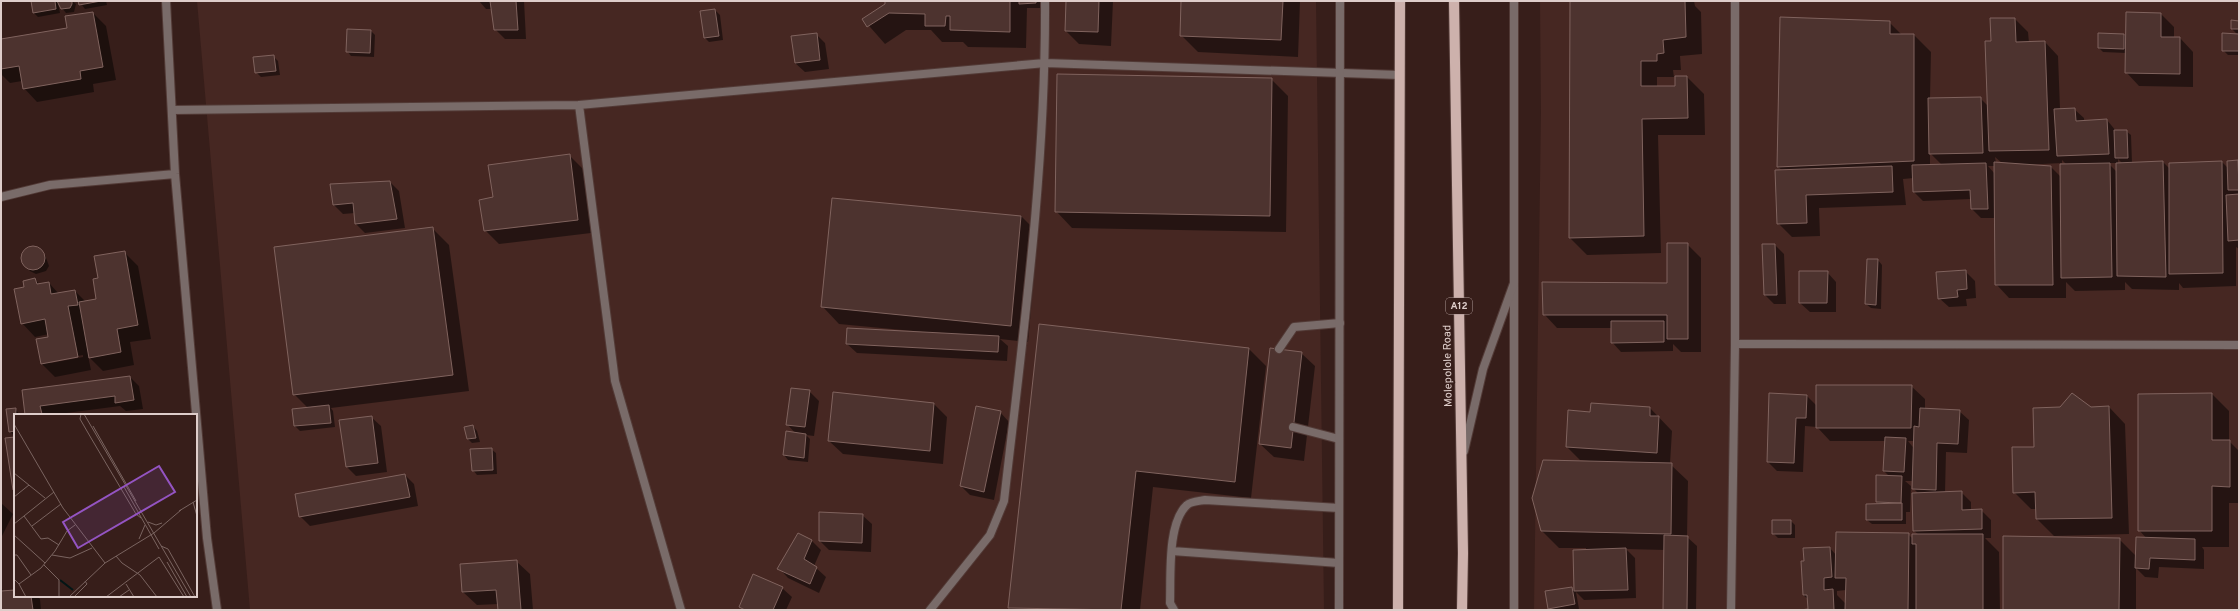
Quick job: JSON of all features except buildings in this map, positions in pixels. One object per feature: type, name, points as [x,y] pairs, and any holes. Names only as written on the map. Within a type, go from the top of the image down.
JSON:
[{"type":"main road","points":[[1398,610],[1400,1]]},
{"type":"main road","name":"Molepolole Road","points":[[1454,1],[1462,457],[1462,610]]},
{"type":"street","points":[[166,1],[176,174],[196,414]]},
{"type":"street","points":[[930,610],[990,535],[1004,501],[1030,274],[1045,63],[1045,1]]},
{"type":"street","points":[[1339,610],[1340,1]]},
{"type":"street","points":[[1514,1],[1514,610]]},
{"type":"street","points":[[1731,610],[1735,344],[1735,1]]},
{"type":"street","points":[[172,110],[579,105],[1045,63],[1400,75]]},
{"type":"street","points":[[579,105],[615,381],[681,610]]},
{"type":"street","points":[[1,197],[50,184],[176,174]]},
{"type":"street","points":[[1462,457],[1483,369],[1514,283]]},
{"type":"street","points":[[1279,349],[1294,327],[1340,323]]},
{"type":"street","points":[[1735,344],[2239,344]]},
{"type":"street","points":[[197,421],[207,538],[217,610]]},
{"type":"street","points":[[1293,427],[1339,439]]},
{"type":"street","points":[[1174,610],[1170,603],[1172,551],[1178,516],[1188,504],[1205,500],[1339,508]]},
{"type":"street","points":[[1172,551],[1339,563]]},
{"type":"shaded area","points":[[197,1],[1316,1],[1324,610],[250,610]]},
{"type":"shaded area","points":[[1540,1],[2239,1],[2239,610],[1534,610],[1541,112]]}]
